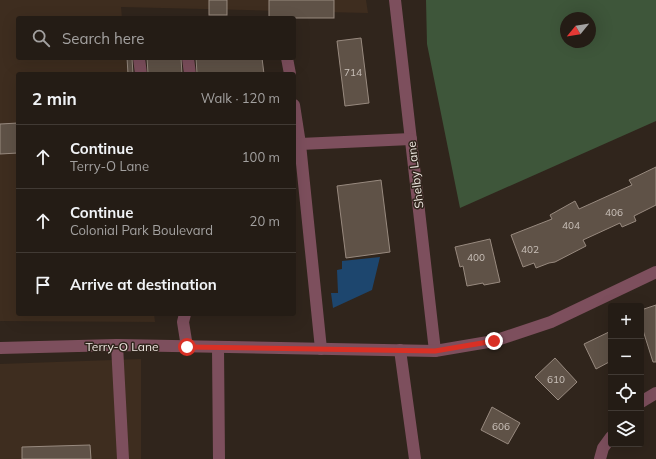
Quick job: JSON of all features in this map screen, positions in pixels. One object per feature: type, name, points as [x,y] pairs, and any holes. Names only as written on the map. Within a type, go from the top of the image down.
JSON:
[{"type":"street","name":"Shelby Lane","points":[[395,0],[435,351]]},
{"type":"street","points":[[139,60],[141,72]]},
{"type":"street","points":[[188,60],[190,72]]},
{"type":"street","points":[[287,60],[290,72]]},
{"type":"street","points":[[296,118],[321,349]]},
{"type":"street","points":[[300,144],[411,139]]},
{"type":"street","name":"Terry-O Lane","points":[[0,348],[117,345],[435,351],[494,341],[552,322],[656,272]]},
{"type":"street","points":[[184,316],[183,322],[187,347]]},
{"type":"street","points":[[117,345],[123,459]]},
{"type":"street","points":[[218,348],[219,459]]},
{"type":"street","points":[[400,350],[415,459]]},
{"type":"street","points":[[644,400],[656,393]]},
{"type":"street","points":[[600,459],[603,448],[608,441]]},
{"type":"shaded area","points":[[0,0],[366,0],[368,13],[121,7],[122,16],[16,16],[16,60],[126,60],[128,72],[16,72],[16,316],[154,316],[155,322],[0,321]]},
{"type":"shaded area","points":[[141,359],[141,459],[0,459],[0,364]]},
{"type":"green space","points":[[426,0],[656,0],[656,121],[460,208],[427,44]]},
{"type":"water","points":[[380,257],[372,290],[333,308],[331,293],[338,293],[337,270],[342,269],[342,261]]},
{"type":"building","points":[[209,0],[227,0],[227,15],[209,15]]},
{"type":"building","points":[[269,0],[334,0],[334,18],[269,16]]},
{"type":"building","points":[[361,38],[369,103],[345,106],[337,41]]},
{"type":"building","points":[[127,60],[132,60],[133,72],[128,72]]},
{"type":"building","points":[[147,60],[181,60],[182,72],[148,72]]},
{"type":"building","points":[[196,60],[262,60],[264,72],[197,72]]},
{"type":"building","points":[[16,123],[16,153],[0,154],[0,124]]},
{"type":"building","points":[[656,167],[656,205],[634,216],[636,221],[622,227],[620,223],[583,240],[586,246],[555,262],[536,268],[534,263],[523,267],[511,235],[552,219],[550,215],[575,201],[579,209],[632,185],[629,180]]},
{"type":"building","points":[[381,180],[390,252],[346,258],[337,186]]},
{"type":"building","points":[[490,239],[500,282],[467,286],[463,266],[460,267],[455,247]]},
{"type":"building","points":[[656,305],[656,362],[653,362],[644,334],[644,309]]},
{"type":"building","points":[[608,332],[608,363],[596,369],[584,344]]},
{"type":"building","points":[[555,358],[577,382],[558,400],[535,377]]},
{"type":"building","points":[[492,407],[520,423],[508,444],[481,430]]},
{"type":"building","points":[[90,445],[91,459],[22,459],[22,447]]},
{"type":"route","points":[[187,347],[435,351],[494,341]]}]
